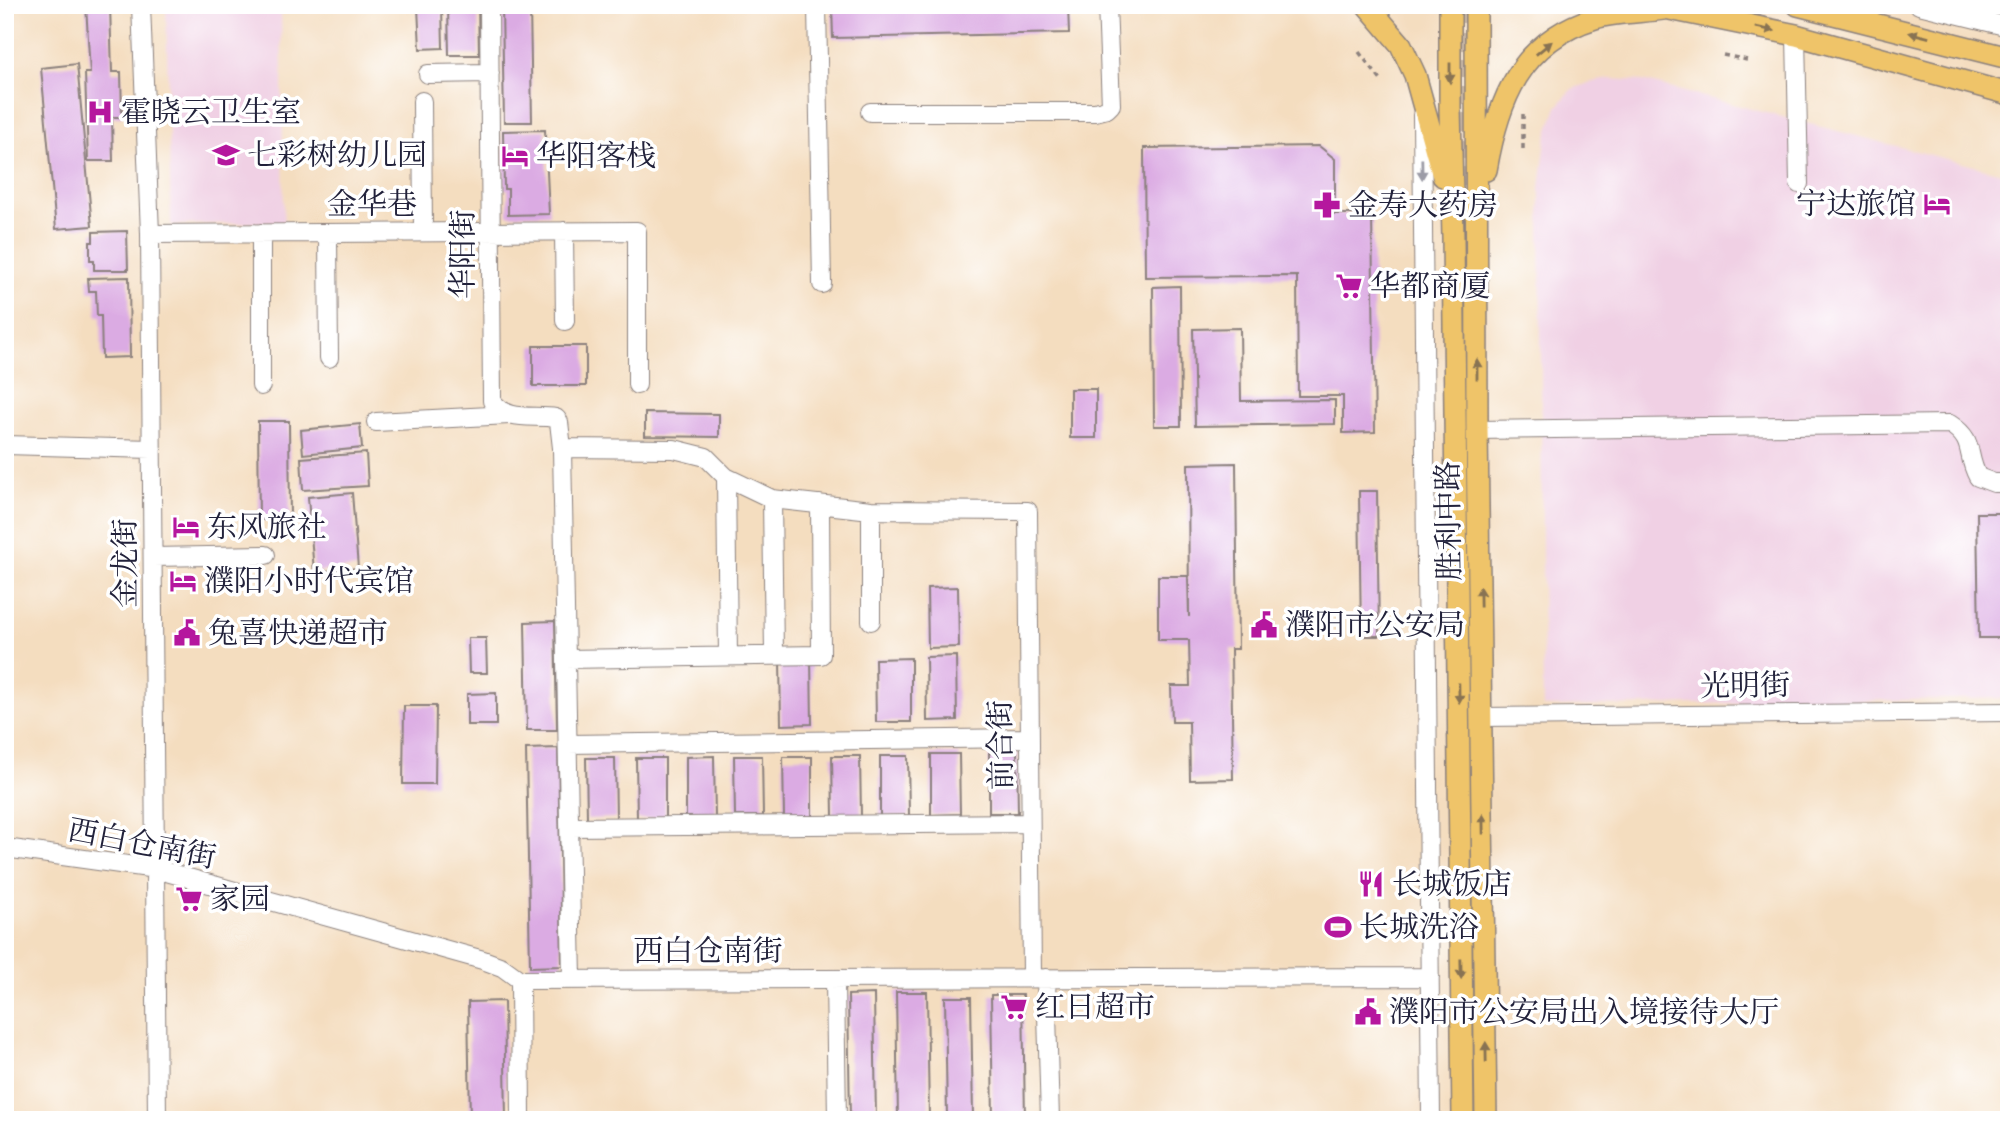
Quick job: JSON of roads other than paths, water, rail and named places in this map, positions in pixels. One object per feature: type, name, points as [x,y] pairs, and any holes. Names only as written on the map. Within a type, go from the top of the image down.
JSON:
[{"type":"main road","points":[[1367,5],[1401,46],[1415,75],[1442,172],[1453,238]]},
{"type":"main road","name":"胜利中路","points":[[1450,5],[1463,1120]]},
{"type":"main road","name":"胜利中路","points":[[1475,5],[1477,430],[1486,1120]]},
{"type":"main road","points":[[1798,5],[2009,58]]},
{"type":"main road","points":[[1478,246],[1485,176],[1493,131],[1507,93],[1524,64],[1546,44],[1595,18],[1658,7],[1796,35],[2009,94]]},
{"type":"street","name":"金龙街","points":[[141,5],[150,234],[157,1120]]},
{"type":"street","name":"华阳街","points":[[489,5],[492,401],[498,410],[509,415]]},
{"type":"street","points":[[817,5],[822,284]]},
{"type":"street","points":[[870,112],[1096,112],[1107,109],[1111,105],[1107,5]]},
{"type":"street","points":[[1919,5],[1972,11],[2009,27]]},
{"type":"street","points":[[1964,46],[1972,11]]},
{"type":"street","points":[[1796,35],[1799,184]]},
{"type":"street","points":[[428,74],[489,73]]},
{"type":"street","points":[[422,101],[423,232]]},
{"type":"street","points":[[1422,101],[1431,1120]]},
{"type":"street","points":[[564,231],[565,321]]},
{"type":"street","name":"金华巷","points":[[150,234],[637,231],[637,385]]},
{"type":"street","points":[[261,233],[261,386]]},
{"type":"street","points":[[328,233],[329,358]]},
{"type":"street","points":[[376,422],[509,415],[556,418],[559,422],[562,449],[572,980]]},
{"type":"street","points":[[1477,430],[1950,424],[1962,432],[1967,440],[1973,470],[1978,477],[1994,483],[2009,483]]},
{"type":"street","points":[[5,445],[152,449]]},
{"type":"street","points":[[562,449],[674,449],[706,457],[726,477],[772,499],[871,510],[871,621]]},
{"type":"street","points":[[726,477],[728,656]]},
{"type":"street","points":[[772,499],[774,655]]},
{"type":"street","points":[[566,659],[821,655],[820,504]]},
{"type":"street","name":"前合街","points":[[871,510],[1028,511],[1030,823],[1050,1120]]},
{"type":"street","points":[[153,558],[266,555]]},
{"type":"street","name":"光明街","points":[[1482,717],[2009,712]]},
{"type":"street","points":[[568,744],[1028,738]]},
{"type":"street","points":[[570,827],[1030,823]]},
{"type":"street","name":"西白仓南街","points":[[5,848],[156,869],[483,960],[502,967],[520,980],[1430,977]]},
{"type":"street","points":[[835,979],[837,1120]]},
{"type":"street","points":[[520,980],[521,1120]]},
{"type":"tunnel","points":[[1464,5],[1465,228]]},
{"type":"tunnel","points":[[1745,5],[1763,9]]},
{"type":"place","name":"霍晓云卫生室","points":[[100,112]]},
{"type":"place","name":"七彩树幼儿园","points":[[226,155]]},
{"type":"place","name":"华阳客栈","points":[[515,156]]},
{"type":"place","name":"宁达旅馆","points":[[1937,204]]},
{"type":"place","name":"金寿大药房","points":[[1327,205]]},
{"type":"place","name":"华都商厦","points":[[1349,286]]},
{"type":"place","name":"东风旅社","points":[[186,527]]},
{"type":"place","name":"濮阳小时代宾馆","points":[[183,581]]},
{"type":"place","name":"濮阳市公安局","points":[[1264,625]]},
{"type":"place","name":"兔喜快递超市","points":[[187,633]]},
{"type":"place","name":"长城饭店","points":[[1371,884]]},
{"type":"place","name":"家园","points":[[189,899]]},
{"type":"place","name":"长城洗浴","points":[[1338,927]]},
{"type":"place","name":"红日超市","points":[[1014,1007]]},
{"type":"place","name":"濮阳市公安局出入境接待大厅","points":[[1368,1012]]}]
